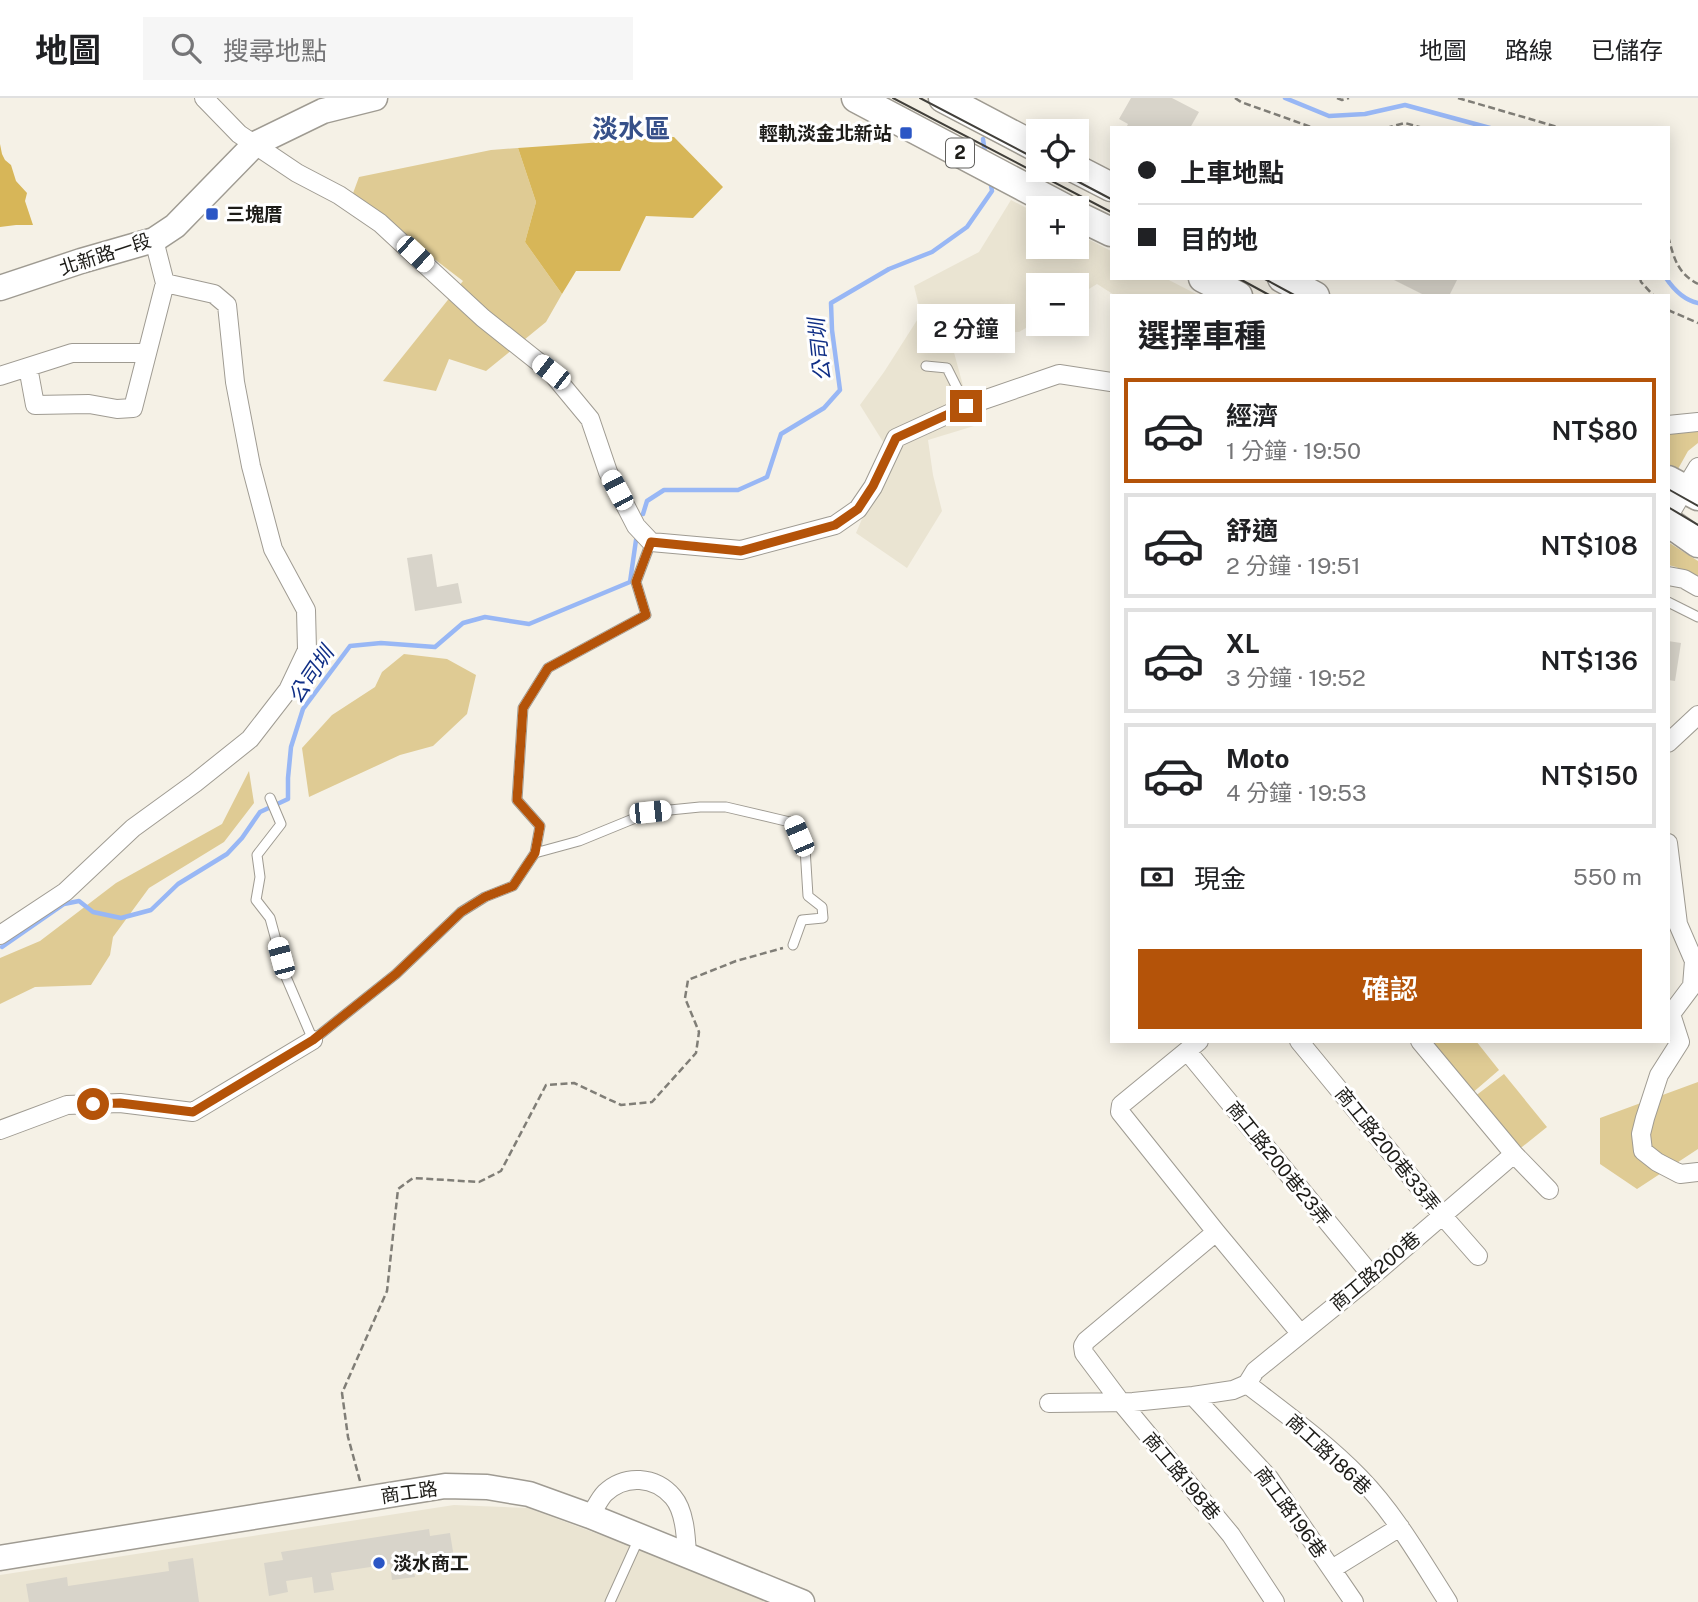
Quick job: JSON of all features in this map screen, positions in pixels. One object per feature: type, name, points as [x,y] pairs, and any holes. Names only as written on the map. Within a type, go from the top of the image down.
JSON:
[{"type":"main road","name":"2","points":[[856,98],[1041,196]]},
{"type":"main road","name":"2","points":[[943,98],[1026,142]]},
{"type":"main road","points":[[1089,176],[1110,186]]},
{"type":"main road","points":[[1089,221],[1110,232]]},
{"type":"main road","points":[[1207,280],[1234,294]]},
{"type":"main road","points":[[1286,280],[1311,294]]},
{"type":"main road","points":[[1670,521],[1698,543]]},
{"type":"street","points":[[204,98],[239,134],[297,173],[340,195],[380,223],[483,318],[551,372],[590,419],[608,472],[636,526],[651,542],[741,551],[835,525],[858,509],[873,486],[896,438],[966,406],[1059,374],[1110,382]]},
{"type":"street","name":"北新路一段","points":[[0,288],[154,240],[175,226],[255,144],[323,111],[375,98]]},
{"type":"street","points":[[28,367],[35,405],[89,404],[117,409],[133,408],[165,283],[154,240]]},
{"type":"street","points":[[0,935],[65,892],[133,828],[250,739],[288,690],[307,650],[306,610],[274,549],[251,466],[235,382],[227,305],[214,294],[165,283]]},
{"type":"street","points":[[0,376],[72,353],[147,353]]},
{"type":"street","points":[[1670,425],[1698,422]]},
{"type":"street","points":[[1670,515],[1687,483]]},
{"type":"street","points":[[1670,576],[1684,579],[1698,587]]},
{"type":"street","points":[[1670,741],[1698,715]]},
{"type":"street","points":[[1670,859],[1678,924],[1694,961],[1692,986],[1671,1014],[1680,1042],[1659,1075],[1641,1133],[1643,1151],[1657,1162],[1680,1174],[1698,1172]]},
{"type":"street","points":[[0,1130],[67,1105],[120,1103],[193,1112],[313,1040]]},
{"type":"street","name":"商工路200巷33弄","points":[[1301,1043],[1478,1256]]},
{"type":"street","points":[[1422,1043],[1514,1154],[1549,1190]]},
{"type":"street","points":[[1193,1046],[1121,1105],[1120,1112],[1300,1334]]},
{"type":"street","name":"商工路200巷23弄","points":[[1193,1046],[1372,1276]]},
{"type":"street","name":"商工路200巷","points":[[1247,1384],[1255,1371],[1372,1276],[1514,1154]]},
{"type":"street","name":"商工路198巷","points":[[1216,1232],[1086,1341],[1083,1346],[1084,1353],[1120,1401],[1231,1535],[1275,1602]]},
{"type":"street","points":[[1049,1403],[1133,1402],[1233,1390],[1247,1384]]},
{"type":"street","name":"商工路186巷","points":[[1247,1384],[1311,1434],[1361,1479],[1400,1527],[1448,1602]]},
{"type":"street","name":"商工路196巷","points":[[1193,1396],[1269,1478],[1354,1602]]},
{"type":"street","points":[[590,1516],[603,1494],[618,1482],[639,1479],[657,1483],[674,1498],[686,1528],[687,1555]]},
{"type":"street","name":"商工路","points":[[0,1558],[445,1486],[487,1487],[529,1494],[590,1516],[802,1602]]},
{"type":"street","points":[[1332,1569],[1400,1527]]},
{"type":"lane","points":[[926,366],[947,368],[966,406]]},
{"type":"lane","points":[[270,798],[281,824],[257,855],[260,877],[256,900],[270,919],[286,977],[313,1040],[396,974],[461,912],[485,897],[513,886],[535,853],[540,826],[517,800],[523,708],[548,668],[646,615],[636,582],[651,542]]},
{"type":"lane","points":[[1670,603],[1698,617]]},
{"type":"lane","points":[[535,853],[579,841],[650,812],[726,807],[794,823],[805,848],[808,896],[822,907],[823,918],[802,920],[793,945]]},
{"type":"lane","points":[[610,1602],[640,1536]]},
{"type":"path","points":[[1235,98],[1308,126]]},
{"type":"path","points":[[1338,98],[1349,98]]},
{"type":"path","points":[[1458,98],[1555,126]]},
{"type":"path","points":[[1394,126],[1405,123],[1416,126]]},
{"type":"path","points":[[1670,243],[1674,258],[1685,277],[1698,284]]},
{"type":"path","points":[[1642,280],[1652,294]]},
{"type":"path","points":[[1670,311],[1698,323]]},
{"type":"path","points":[[365,1498],[348,1437],[342,1394],[387,1291],[398,1189],[413,1178],[479,1182],[501,1171],[546,1085],[574,1083],[621,1105],[652,1102],[696,1053],[699,1032],[685,998],[688,980],[736,961],[793,945]]},
{"type":"shaded area","points":[[674,137],[723,187],[693,218],[646,216],[620,271],[576,271],[562,294],[525,242],[536,202],[518,148]]},
{"type":"shaded area","points":[[0,144],[2,154],[11,165],[16,181],[27,193],[25,201],[33,225],[0,227]]},
{"type":"shaded area","points":[[518,148],[536,202],[525,242],[562,294],[546,322],[486,371],[449,359],[436,391],[383,381],[463,281],[352,196],[359,177],[491,150]]},
{"type":"shaded area","points":[[1011,200],[1026,208],[1026,259],[1089,259],[1089,240],[1110,250],[1110,280],[1169,280],[1196,294],[1113,294],[1097,284],[1089,289],[1089,273],[1026,273],[1026,328],[1019,332],[949,334],[974,426],[928,440],[942,511],[907,568],[856,533],[890,453],[860,405],[921,314],[914,286],[979,252]]},
{"type":"shaded area","points":[[1698,429],[1698,443],[1688,451],[1678,469],[1670,465],[1670,433]]},
{"type":"shaded area","points":[[1670,543],[1698,561],[1698,578],[1670,566]]},
{"type":"shaded area","points":[[404,654],[447,659],[476,675],[467,714],[433,746],[400,755],[309,797],[302,748],[332,715],[375,687],[382,672]]},
{"type":"shaded area","points":[[249,771],[254,803],[224,842],[149,888],[113,937],[110,955],[91,985],[35,987],[0,1004],[0,958],[40,941],[116,883],[222,824]]},
{"type":"shaded area","points":[[1478,1043],[1499,1070],[1471,1094],[1430,1045]]},
{"type":"shaded area","points":[[1504,1074],[1547,1127],[1517,1151],[1474,1097]]},
{"type":"shaded area","points":[[1698,1082],[1698,1149],[1637,1189],[1600,1164],[1600,1118]]},
{"type":"shaded area","name":"淡水商工","points":[[454,1505],[528,1508],[781,1602],[0,1602],[0,1575]]},
{"type":"building","points":[[1131,98],[1172,98],[1199,112],[1191,126],[1127,126],[1128,124],[1119,119]]},
{"type":"building","points":[[1394,280],[1457,280],[1450,294],[1422,294]]},
{"type":"building","points":[[432,554],[437,587],[458,583],[462,603],[415,611],[407,558]]},
{"type":"building","points":[[1670,641],[1681,643],[1675,681],[1670,680]]},
{"type":"building","points":[[429,1529],[430,1536],[450,1533],[455,1564],[437,1566],[435,1557],[412,1560],[415,1577],[392,1580],[390,1564],[331,1573],[334,1590],[314,1593],[312,1577],[286,1581],[288,1592],[269,1596],[264,1563],[283,1560],[281,1552]]},
{"type":"building","points":[[193,1558],[199,1602],[29,1602],[26,1584],[67,1577],[68,1586],[169,1571],[168,1562]]},
{"type":"waterway","name":"公司圳","points":[[1285,98],[1329,116],[1365,114],[1405,105],[1483,126]]},
{"type":"waterway","name":"公司圳","points":[[983,139],[985,153]]},
{"type":"waterway","name":"公司圳","points":[[643,514],[647,501],[664,490],[738,490],[767,477],[781,434],[824,408],[840,390],[831,303],[889,269],[932,252],[967,227],[992,191],[990,179]]},
{"type":"waterway","name":"公司圳","points":[[1667,280],[1688,300],[1698,303]]},
{"type":"waterway","name":"公司圳","points":[[2,947],[64,904],[79,901],[93,912],[121,918],[151,910],[178,884],[227,854],[260,812],[288,799],[291,747],[303,709],[350,646],[381,643],[435,647],[463,623],[485,617],[529,624],[630,582],[636,540]]},
{"type":"tram line","points":[[893,98],[1110,211]]},
{"type":"tram line","points":[[920,98],[1026,154]]},
{"type":"tram line","points":[[1079,182],[1110,198]]},
{"type":"tram line","points":[[1242,280],[1267,294]]},
{"type":"tram line","points":[[1267,280],[1292,294]]},
{"type":"tram line","points":[[1670,490],[1698,506]]},
{"type":"tram line","points":[[1670,508],[1698,525]]},
{"type":"place","name":"輕軌淡金北新站","points":[[906,133]]},
{"type":"place","name":"三塊厝","points":[[212,214]]},
{"type":"place","name":"淡水商工","points":[[379,1563]]},
{"type":"district","name":"淡水區","points":[[631,129]]},
{"type":"route","points":[[93,1104],[120,1103],[193,1112],[313,1040],[396,974],[461,912],[485,897],[513,886],[535,853],[540,826],[517,800],[523,708],[548,668],[646,615],[636,582],[651,542],[741,551],[835,525],[858,509],[873,486],[896,438],[966,406]]}]
